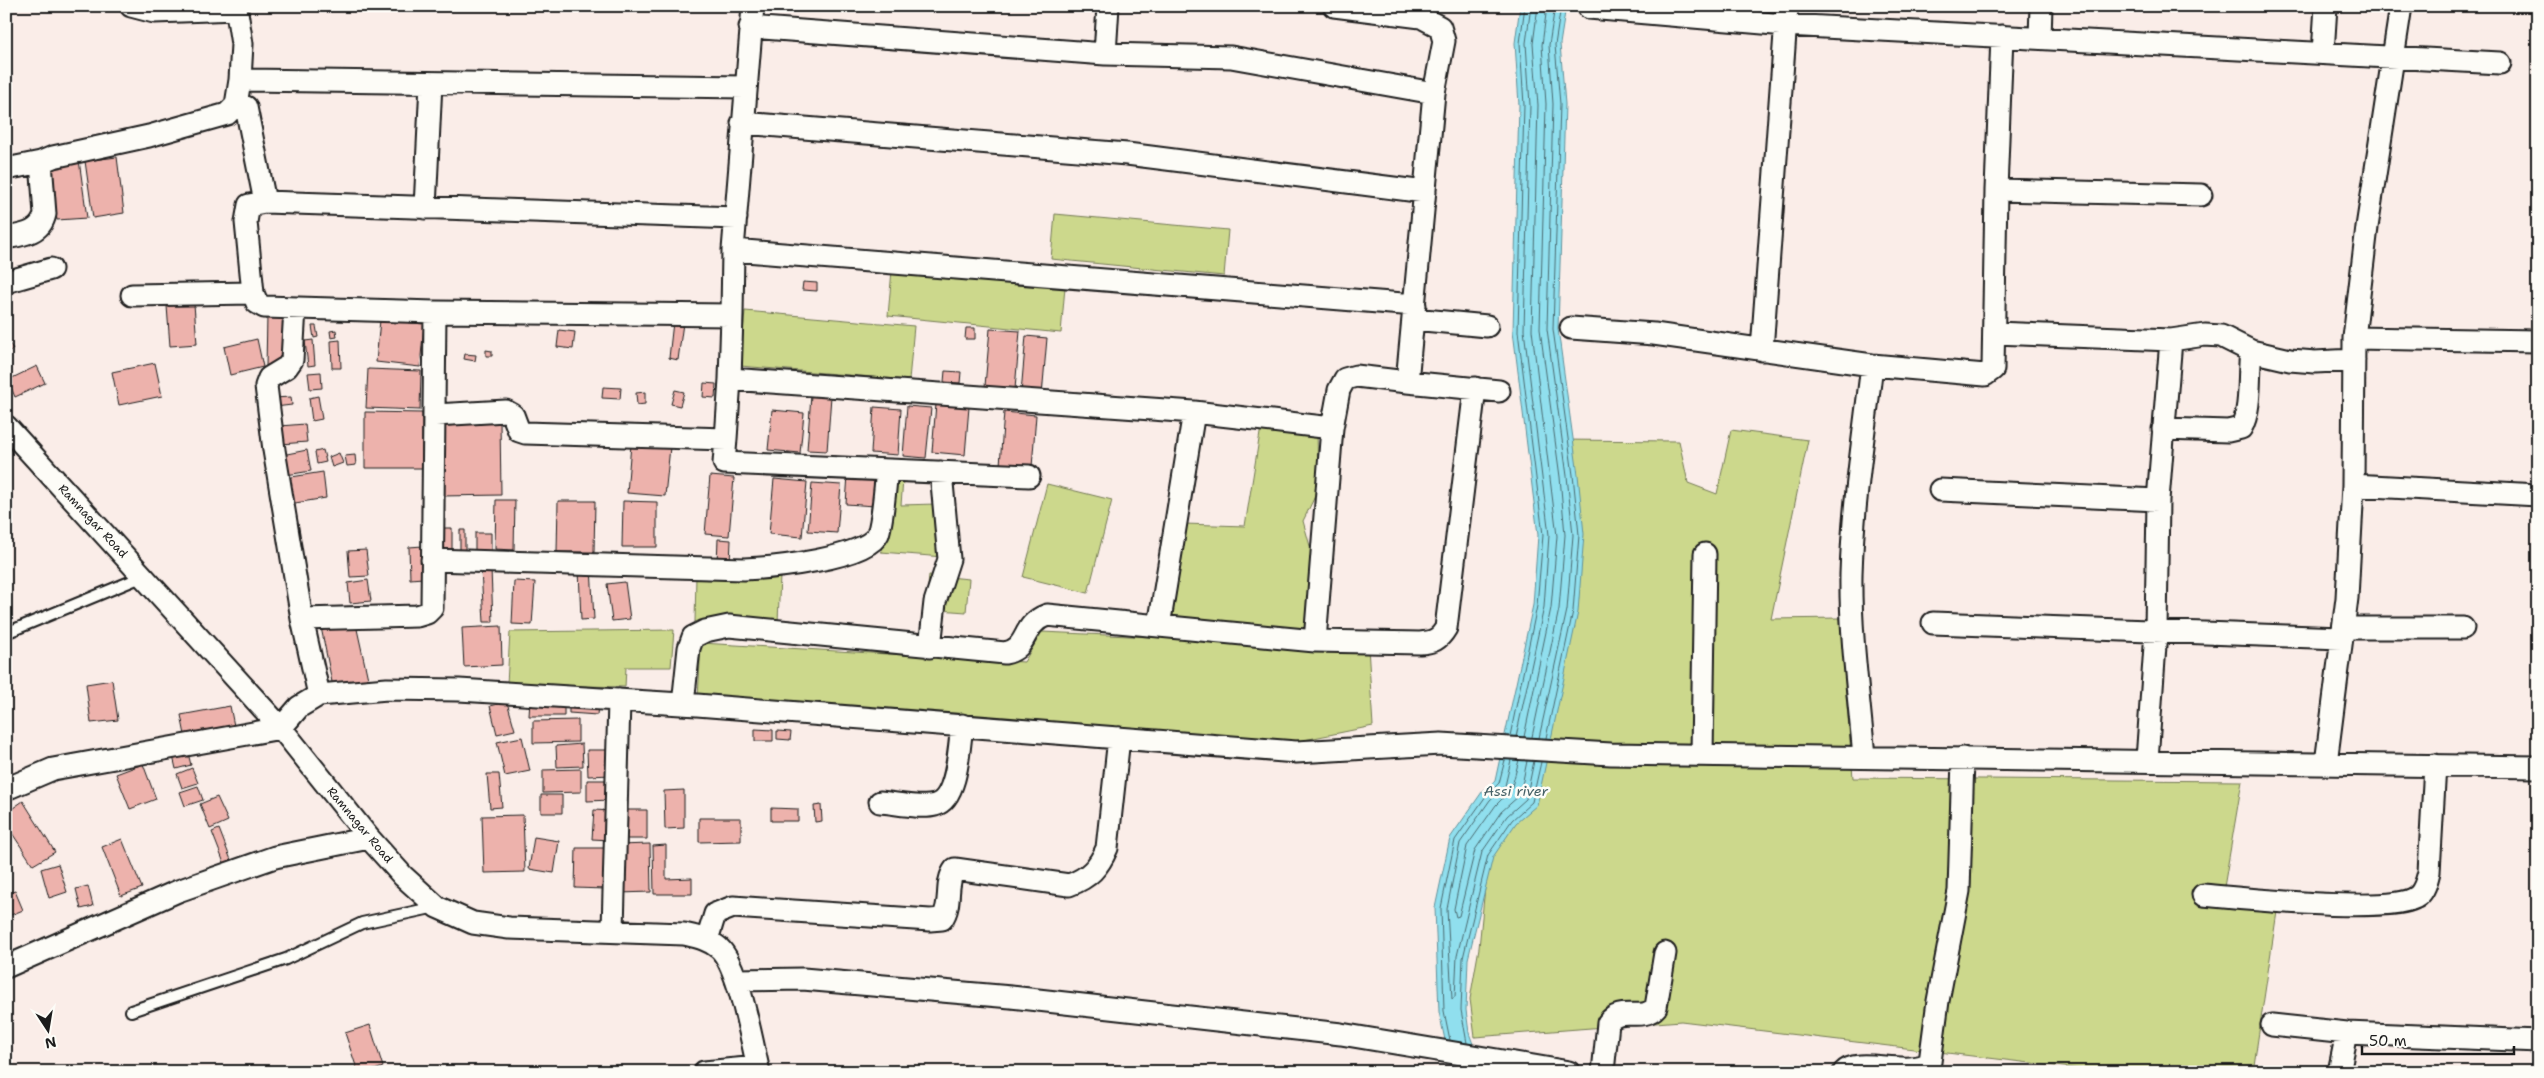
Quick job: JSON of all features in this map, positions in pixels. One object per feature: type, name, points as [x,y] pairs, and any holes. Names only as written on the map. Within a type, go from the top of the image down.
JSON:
[{"type":"street","points":[[6,169],[41,162],[227,114],[236,105],[240,80],[242,44],[237,8],[154,12],[131,6]]},
{"type":"street","points":[[753,6],[733,250],[730,379],[724,463],[1029,476]]},
{"type":"street","points":[[1105,54],[1108,6]]},
{"type":"street","points":[[1334,6],[1421,18],[1440,27],[1444,40],[1434,93],[1407,382]]},
{"type":"street","points":[[2040,38],[2041,6]]},
{"type":"street","points":[[2323,53],[2326,6]]},
{"type":"street","points":[[2326,763],[2347,598],[2353,485],[2354,338],[2367,227],[2401,6]]},
{"type":"street","points":[[1589,8],[1787,16],[2002,36],[2500,63]]},
{"type":"street","points":[[1762,350],[1787,16]]},
{"type":"street","points":[[750,27],[1105,54],[1231,57],[1434,93]]},
{"type":"street","points":[[1571,328],[1654,334],[1872,365],[1975,376],[1985,375],[1994,369],[1996,190],[2002,36]]},
{"type":"street","points":[[240,80],[745,87]]},
{"type":"street","points":[[425,208],[431,83]]},
{"type":"street","points":[[246,107],[265,202]]},
{"type":"street","points":[[742,123],[1128,154],[1425,192]]},
{"type":"street","points":[[6,238],[37,229],[43,222],[45,214],[41,162]]},
{"type":"street","points":[[1996,190],[2201,195]]},
{"type":"street","points":[[732,315],[435,312],[264,306],[257,303],[253,293],[246,215],[249,205],[265,202],[736,218]]},
{"type":"street","points":[[733,250],[1414,312],[1487,326]]},
{"type":"street","points":[[6,282],[51,269]]},
{"type":"street","points":[[132,295],[253,293]]},
{"type":"street","points":[[295,308],[292,360],[287,367],[269,378],[266,386],[274,450],[302,619],[319,695]]},
{"type":"street","points":[[302,619],[417,616],[428,613],[432,608],[435,312]]},
{"type":"street","points":[[1995,333],[2171,340],[2205,335],[2221,336],[2251,350],[2290,360],[2316,362],[2354,360]]},
{"type":"street","points":[[2354,338],[2538,341]]},
{"type":"street","points":[[2146,760],[2156,632],[2158,500],[2171,340]]},
{"type":"street","points":[[2163,429],[2228,431],[2241,428],[2246,420],[2248,370],[2251,350]]},
{"type":"street","points":[[1864,756],[1852,625],[1851,573],[1858,484],[1872,365]]},
{"type":"street","points":[[1315,641],[1332,428],[1339,390],[1345,379],[1356,376],[1499,391]]},
{"type":"street","points":[[730,379],[1194,412],[1332,428]]},
{"type":"street","points":[[683,704],[689,648],[693,637],[705,631],[728,626],[1005,653],[1014,651],[1031,623],[1046,615],[1315,641],[1432,642],[1441,636],[1446,628],[1475,388]]},
{"type":"street","points":[[435,415],[506,411],[513,415],[519,431],[525,433],[726,439]]},
{"type":"street","points":[[1159,626],[1194,412]]},
{"type":"street","name":"Ramnagar Road","points":[[6,426],[281,728],[369,838],[404,876],[437,907],[458,918],[509,928],[613,930],[684,934],[707,940],[720,950],[730,964],[736,980],[758,1070]]},
{"type":"street","points":[[432,560],[744,569],[782,567],[849,553],[872,542],[878,534],[887,470]]},
{"type":"street","points":[[930,647],[935,602],[949,559],[941,472]]},
{"type":"street","points":[[2353,485],[2538,495]]},
{"type":"street","points":[[1940,490],[2158,500]]},
{"type":"street","points":[[1702,755],[1705,554]]},
{"type":"street","points":[[1933,623],[2156,632],[2342,633],[2463,628]]},
{"type":"street","points":[[6,789],[54,770],[281,728],[298,707],[319,695],[370,690],[414,690],[683,704],[1296,752],[1441,744],[1611,754],[1864,756],[2538,767]]},
{"type":"street","points":[[613,930],[619,700]]},
{"type":"street","points":[[880,802],[934,806],[945,801],[952,791],[962,725]]},
{"type":"street","points":[[707,940],[714,914],[733,907],[930,920],[942,919],[948,911],[951,874],[955,869],[1070,885],[1082,881],[1100,865],[1107,848],[1119,738]]},
{"type":"street","points":[[1844,1072],[1847,1069],[1859,1067],[1905,1068],[1925,1066],[1930,1062],[1938,1002],[1959,891],[1963,758]]},
{"type":"street","points":[[2203,895],[2344,904],[2400,903],[2418,896],[2426,884],[2429,872],[2435,765]]},
{"type":"street","points":[[6,967],[146,903],[194,885],[274,857],[369,838]]},
{"type":"street","points":[[1602,1072],[1608,1023],[1613,1016],[1622,1013],[1641,1016],[1650,1014],[1656,1007],[1665,953]]},
{"type":"street","points":[[736,980],[803,979],[1011,997],[1341,1034],[1569,1072]]},
{"type":"street","points":[[2272,1025],[2347,1033],[2538,1041]]},
{"type":"street","points":[[2339,1072],[2347,1033]]},
{"type":"street","points":[[704,1072],[758,1070]]},
{"type":"lane","points":[[6,633],[144,576]]},
{"type":"lane","points":[[131,1011],[286,959],[362,924],[437,907]]},
{"type":"green space","points":[[1055,214],[1228,230],[1224,276],[1051,259]]},
{"type":"green space","points":[[892,270],[1065,287],[1061,333],[888,316]]},
{"type":"green space","points":[[745,311],[914,326],[909,380],[740,366]]},
{"type":"green space","points":[[1261,427],[1317,429],[1318,490],[1303,521],[1325,600],[1304,629],[1172,621],[1184,524],[1245,526]]},
{"type":"green space","points":[[1731,430],[1808,440],[1771,619],[1840,618],[1853,778],[2242,781],[2221,905],[2278,905],[2253,1072],[2105,1072],[1681,1021],[1475,1037],[1470,999],[1479,948],[1491,826],[1525,783],[1559,440],[1679,441],[1688,483],[1717,494]]},
{"type":"green space","points":[[890,480],[903,480],[901,505],[936,504],[943,557],[881,552]]},
{"type":"green space","points":[[1047,484],[1112,500],[1088,593],[1023,577]]},
{"type":"green space","points":[[929,575],[969,579],[966,612],[926,609]]},
{"type":"green space","points":[[696,576],[780,576],[778,622],[695,622]]},
{"type":"green space","points":[[674,630],[671,667],[626,667],[625,687],[507,684],[510,632]]},
{"type":"green space","points":[[1042,632],[1368,647],[1373,726],[1299,741],[698,699],[701,643],[1024,662]]},
{"type":"water","name":"Assi river","points":[[1520,6],[1566,6],[1560,44],[1565,104],[1558,329],[1584,534],[1578,612],[1537,805],[1516,823],[1493,857],[1468,959],[1466,1010],[1469,1033],[1483,1072],[1458,1072],[1445,1040],[1439,1012],[1435,908],[1450,838],[1482,792],[1495,781],[1533,605],[1538,535],[1513,331],[1519,105],[1515,43]]},
{"type":"building","points":[[117,157],[124,213],[93,218],[85,161]]},
{"type":"building","points":[[79,160],[87,218],[57,220],[49,167]]},
{"type":"building","points":[[803,282],[817,283],[817,291],[802,290]]},
{"type":"building","points":[[194,304],[197,344],[170,346],[167,306]]},
{"type":"building","points":[[267,316],[283,316],[281,368],[266,367]]},
{"type":"building","points":[[380,320],[424,324],[420,367],[376,362]]},
{"type":"building","points":[[673,322],[683,323],[678,360],[669,358]]},
{"type":"building","points":[[312,326],[316,326],[318,337],[314,338]]},
{"type":"building","points":[[966,328],[975,328],[975,339],[965,339]]},
{"type":"building","points":[[990,329],[1020,331],[1015,389],[985,386]]},
{"type":"building","points":[[336,330],[337,337],[331,338],[330,331]]},
{"type":"building","points":[[559,330],[575,332],[573,349],[557,347]]},
{"type":"building","points":[[1026,336],[1047,338],[1042,395],[1021,393]]},
{"type":"building","points":[[6,338],[13,349],[6,353]]},
{"type":"building","points":[[257,339],[263,367],[230,375],[224,347]]},
{"type":"building","points":[[313,340],[315,365],[308,366],[305,341]]},
{"type":"building","points":[[340,340],[341,368],[332,368],[331,341]]},
{"type":"building","points":[[486,350],[492,351],[492,356],[486,356]]},
{"type":"building","points":[[465,354],[476,355],[475,361],[464,359]]},
{"type":"building","points":[[155,363],[162,396],[119,405],[112,372]]},
{"type":"building","points":[[37,366],[45,383],[15,397],[8,380]]},
{"type":"building","points":[[368,369],[421,371],[420,410],[366,408]]},
{"type":"building","points":[[945,371],[961,372],[960,383],[944,382]]},
{"type":"building","points":[[321,372],[322,388],[310,389],[308,373]]},
{"type":"building","points":[[704,383],[716,384],[715,398],[703,397]]},
{"type":"building","points":[[603,387],[621,388],[620,399],[602,398]]},
{"type":"building","points":[[675,390],[684,392],[680,406],[671,404]]},
{"type":"building","points":[[645,392],[645,404],[637,405],[636,393]]},
{"type":"building","points":[[811,395],[831,396],[827,451],[807,450]]},
{"type":"building","points":[[318,396],[322,419],[312,421],[309,398]]},
{"type":"building","points":[[291,397],[292,405],[275,407],[274,398]]},
{"type":"building","points":[[936,404],[969,407],[965,455],[932,452]]},
{"type":"building","points":[[907,406],[931,408],[926,458],[903,456]]},
{"type":"building","points":[[874,407],[901,409],[898,455],[871,453]]},
{"type":"building","points":[[772,410],[804,413],[800,453],[768,450]]},
{"type":"building","points":[[365,412],[422,413],[422,468],[365,468]]},
{"type":"building","points":[[1004,412],[1036,415],[1032,467],[1000,465]]},
{"type":"building","points":[[500,421],[501,495],[441,496],[439,422]]},
{"type":"building","points":[[305,424],[307,442],[281,444],[280,426]]},
{"type":"building","points":[[631,444],[670,447],[665,496],[627,493]]},
{"type":"building","points":[[307,450],[311,471],[286,475],[282,455]]},
{"type":"building","points":[[323,450],[326,462],[317,464],[315,452]]},
{"type":"building","points":[[339,453],[343,463],[332,467],[329,457]]},
{"type":"building","points":[[355,455],[356,465],[347,466],[345,456]]},
{"type":"building","points":[[323,472],[326,498],[289,504],[285,478]]},
{"type":"building","points":[[848,474],[878,477],[875,506],[846,504]]},
{"type":"building","points":[[710,476],[734,478],[729,536],[705,534]]},
{"type":"building","points":[[774,479],[807,482],[802,537],[769,534]]},
{"type":"building","points":[[812,483],[841,485],[837,533],[808,531]]},
{"type":"building","points":[[496,500],[515,500],[514,550],[495,549]]},
{"type":"building","points":[[558,501],[595,501],[594,552],[557,552]]},
{"type":"building","points":[[623,501],[657,502],[657,547],[622,547]]},
{"type":"building","points":[[442,528],[452,528],[452,550],[442,550]]},
{"type":"building","points":[[460,530],[465,530],[465,550],[460,550]]},
{"type":"building","points":[[475,533],[491,533],[491,552],[475,552]]},
{"type":"building","points":[[718,539],[731,540],[730,564],[717,563]]},
{"type":"building","points":[[423,546],[423,578],[410,579],[409,547]]},
{"type":"building","points":[[366,550],[369,576],[350,577],[348,551]]},
{"type":"building","points":[[591,568],[594,619],[581,620],[579,569]]},
{"type":"building","points":[[491,569],[493,622],[484,622],[481,570]]},
{"type":"building","points":[[368,580],[371,601],[350,603],[348,583]]},
{"type":"building","points":[[514,581],[535,582],[532,625],[512,624]]},
{"type":"building","points":[[625,582],[630,619],[612,621],[607,584]]},
{"type":"building","points":[[355,620],[368,679],[333,687],[321,627]]},
{"type":"building","points":[[501,626],[502,665],[464,667],[462,628]]},
{"type":"building","points":[[112,680],[118,720],[91,723],[86,684]]},
{"type":"building","points":[[530,701],[564,702],[564,716],[529,716]]},
{"type":"building","points":[[507,702],[515,730],[497,734],[490,706]]},
{"type":"building","points":[[569,703],[598,705],[597,715],[569,713]]},
{"type":"building","points":[[230,706],[235,731],[186,740],[181,715]]},
{"type":"building","points":[[578,720],[578,742],[533,743],[533,721]]},
{"type":"building","points":[[755,729],[773,730],[773,741],[755,741]]},
{"type":"building","points":[[777,731],[791,732],[790,740],[777,739]]},
{"type":"building","points":[[522,737],[530,771],[505,776],[497,742]]},
{"type":"building","points":[[582,744],[583,766],[557,767],[556,746]]},
{"type":"building","points":[[587,750],[611,750],[612,775],[588,776]]},
{"type":"building","points":[[188,753],[191,765],[176,769],[173,756]]},
{"type":"building","points":[[143,764],[156,799],[130,809],[116,774]]},
{"type":"building","points":[[192,768],[198,783],[182,788],[177,774]]},
{"type":"building","points":[[581,769],[581,792],[543,793],[543,770]]},
{"type":"building","points":[[487,774],[499,774],[502,807],[490,808]]},
{"type":"building","points":[[587,780],[610,780],[611,800],[587,801]]},
{"type":"building","points":[[198,786],[203,800],[185,806],[180,792]]},
{"type":"building","points":[[684,790],[684,828],[665,829],[664,791]]},
{"type":"building","points":[[541,795],[562,795],[562,813],[541,813]]},
{"type":"building","points":[[217,797],[228,821],[210,829],[200,804]]},
{"type":"building","points":[[23,801],[55,852],[33,865],[6,824],[6,813]]},
{"type":"building","points":[[821,805],[822,821],[815,822],[814,806]]},
{"type":"building","points":[[771,808],[798,809],[798,821],[771,821]]},
{"type":"building","points":[[594,810],[612,811],[610,840],[592,839]]},
{"type":"building","points":[[621,810],[647,810],[647,839],[620,839]]},
{"type":"building","points":[[523,815],[525,872],[484,873],[482,816]]},
{"type":"building","points":[[699,818],[741,818],[741,841],[699,842]]},
{"type":"building","points":[[219,829],[231,860],[224,863],[212,832]]},
{"type":"building","points":[[534,837],[559,841],[554,873],[529,869]]},
{"type":"building","points":[[122,839],[142,888],[121,896],[102,847]]},
{"type":"building","points":[[650,844],[651,892],[619,893],[618,845]]},
{"type":"building","points":[[666,845],[666,879],[692,878],[692,894],[654,894],[653,846]]},
{"type":"building","points":[[576,848],[606,848],[605,889],[575,888]]},
{"type":"building","points":[[58,864],[67,892],[49,898],[41,869]]},
{"type":"building","points":[[88,886],[93,906],[81,909],[76,889]]},
{"type":"building","points":[[15,891],[23,910],[6,917],[6,894]]},
{"type":"building","points":[[370,1025],[383,1067],[368,1072],[358,1072],[345,1033]]}]
